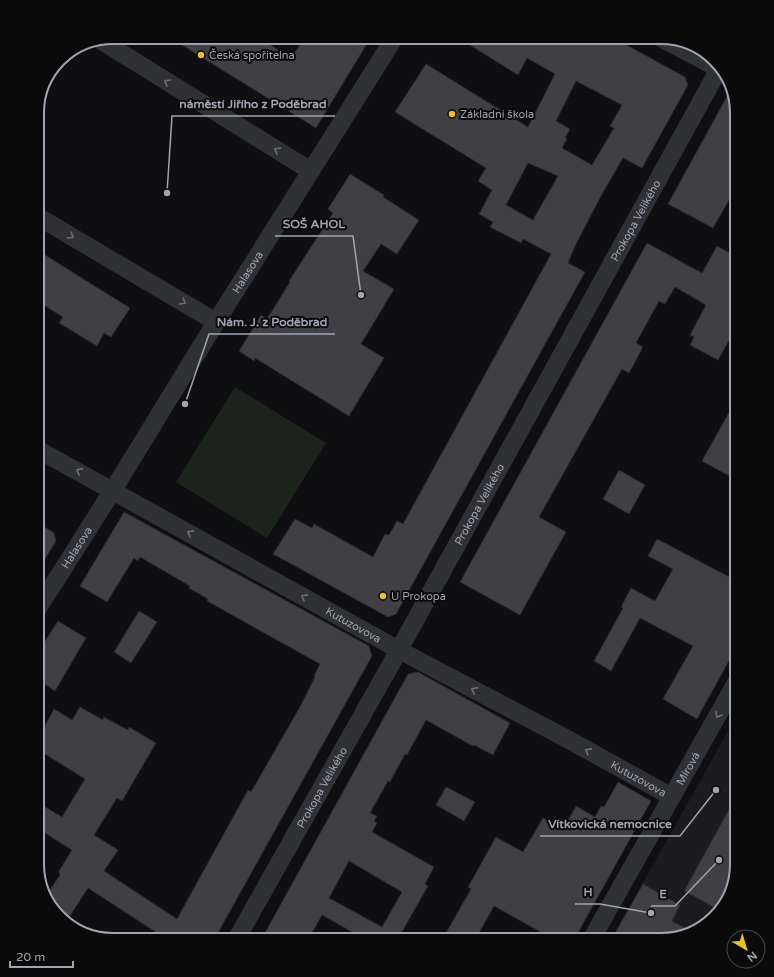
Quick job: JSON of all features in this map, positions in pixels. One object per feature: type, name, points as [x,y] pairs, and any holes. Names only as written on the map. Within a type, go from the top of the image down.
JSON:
[{"type":"street","points":[[107,44],[311,171]]},
{"type":"street","name":"Halasova","points":[[44,599],[391,44]]},
{"type":"street","points":[[674,45],[708,62]]},
{"type":"street","name":"Prokopa Velikého","points":[[240,933],[399,650],[718,74]]},
{"type":"street","points":[[44,220],[216,322]]},
{"type":"street","name":"Kutuzovova","points":[[44,452],[399,650],[571,741],[672,797]]},
{"type":"street","name":"Mírová","points":[[595,933],[730,693]]},
{"type":"shaded area","points":[[235,387],[326,443],[267,538],[176,482]]},
{"type":"shaded area","points":[[730,728],[730,864],[729,878],[723,895],[707,916],[692,926],[661,933],[615,933]]},
{"type":"building","points":[[180,44],[269,44],[291,58],[300,44],[367,44],[316,128]]},
{"type":"building","points":[[468,44],[625,44],[685,77],[688,85],[642,168],[623,158],[602,194],[575,246],[568,263],[585,272],[396,614],[388,617],[273,554],[295,519],[312,528],[314,524],[373,557],[385,534],[389,535],[397,521],[403,524],[551,254],[523,239],[521,243],[490,227],[493,222],[479,214],[492,190],[478,181],[486,168],[395,112],[426,64],[528,127],[555,74],[527,58],[518,75]],"holes":[[[576,81],[622,105],[610,126],[614,128],[592,165],[562,148],[570,129],[556,121]],[[528,163],[558,176],[533,220],[506,205]]]},
{"type":"building","points":[[727,96],[730,113],[730,198],[713,228],[668,204]]},
{"type":"building","points":[[350,174],[384,195],[383,197],[419,220],[397,254],[381,244],[363,271],[394,289],[361,344],[384,358],[349,416],[255,358],[254,361],[239,351],[261,315],[267,319],[290,282],[289,281],[333,213],[328,209]]},
{"type":"building","points":[[647,243],[702,273],[717,246],[730,253],[730,339],[718,360],[690,345],[694,337],[690,335],[706,305],[675,287],[665,304],[659,301],[636,343],[643,347],[629,373],[622,369],[539,517],[566,532],[520,615],[460,582]]},
{"type":"building","points":[[44,254],[130,308],[111,337],[104,333],[97,346],[59,323],[63,317],[44,305]]},
{"type":"building","points":[[730,411],[730,476],[702,461]]},
{"type":"building","points":[[619,470],[645,485],[629,514],[603,499]]},
{"type":"building","points":[[124,512],[369,646],[372,656],[218,933],[157,933],[88,888],[69,917],[61,910],[50,891],[60,875],[59,871],[72,850],[44,832],[44,806],[62,817],[85,779],[44,753],[44,727],[54,709],[72,720],[80,707],[103,720],[104,717],[128,730],[129,727],[156,743],[122,801],[117,798],[94,835],[118,850],[104,871],[177,919],[248,790],[251,792],[301,705],[320,664],[207,601],[208,599],[189,588],[190,586],[140,557],[138,561],[134,558],[107,602],[80,586]]},
{"type":"building","points":[[44,527],[54,533],[56,541],[44,561]]},
{"type":"building","points":[[657,539],[730,577],[730,659],[697,719],[663,699],[693,646],[640,618],[611,671],[594,661],[623,608],[621,607],[631,588],[655,601],[673,569],[648,556]]},
{"type":"building","points":[[139,611],[157,622],[131,663],[114,652]]},
{"type":"building","points":[[58,621],[86,638],[55,691],[44,684],[44,643]]},
{"type":"building","points":[[418,672],[510,723],[493,755],[474,745],[473,746],[426,720],[407,755],[405,754],[390,782],[388,781],[370,813],[377,816],[374,821],[377,823],[372,832],[434,867],[425,884],[428,886],[401,933],[354,933],[322,915],[312,933],[265,933],[408,674]],"holes":[[[349,861],[402,892],[382,927],[329,898]]]},
{"type":"building","points":[[618,782],[651,801],[578,933],[542,933],[494,906],[479,933],[446,933],[471,889],[468,887],[496,837],[523,852],[543,818],[563,829],[576,806],[595,817],[601,806],[604,807]]},
{"type":"building","points":[[446,787],[475,802],[464,821],[436,805]]},
{"type":"building","points":[[730,808],[729,878],[723,895],[715,908],[684,891]]},
{"type":"building","points":[[643,884],[680,905],[672,921],[685,928],[661,933],[615,933]]},
{"type":"place","name":"Česká spořitelna","points":[[201,55]]},
{"type":"place","name":"Základní škola","points":[[452,114]]},
{"type":"place","name":"náměstí Jiřího z Poděbrad","points":[[167,193]]},
{"type":"place","name":"SOŠ AHOL","points":[[361,295]]},
{"type":"place","name":"Nám. J. z Poděbrad","points":[[185,404]]},
{"type":"place","name":"U Prokopa","points":[[383,596]]},
{"type":"place","name":"Vítkovická nemocnice","points":[[716,790]]},
{"type":"place","name":"E","points":[[719,860]]},
{"type":"place","name":"H","points":[[651,913]]}]
